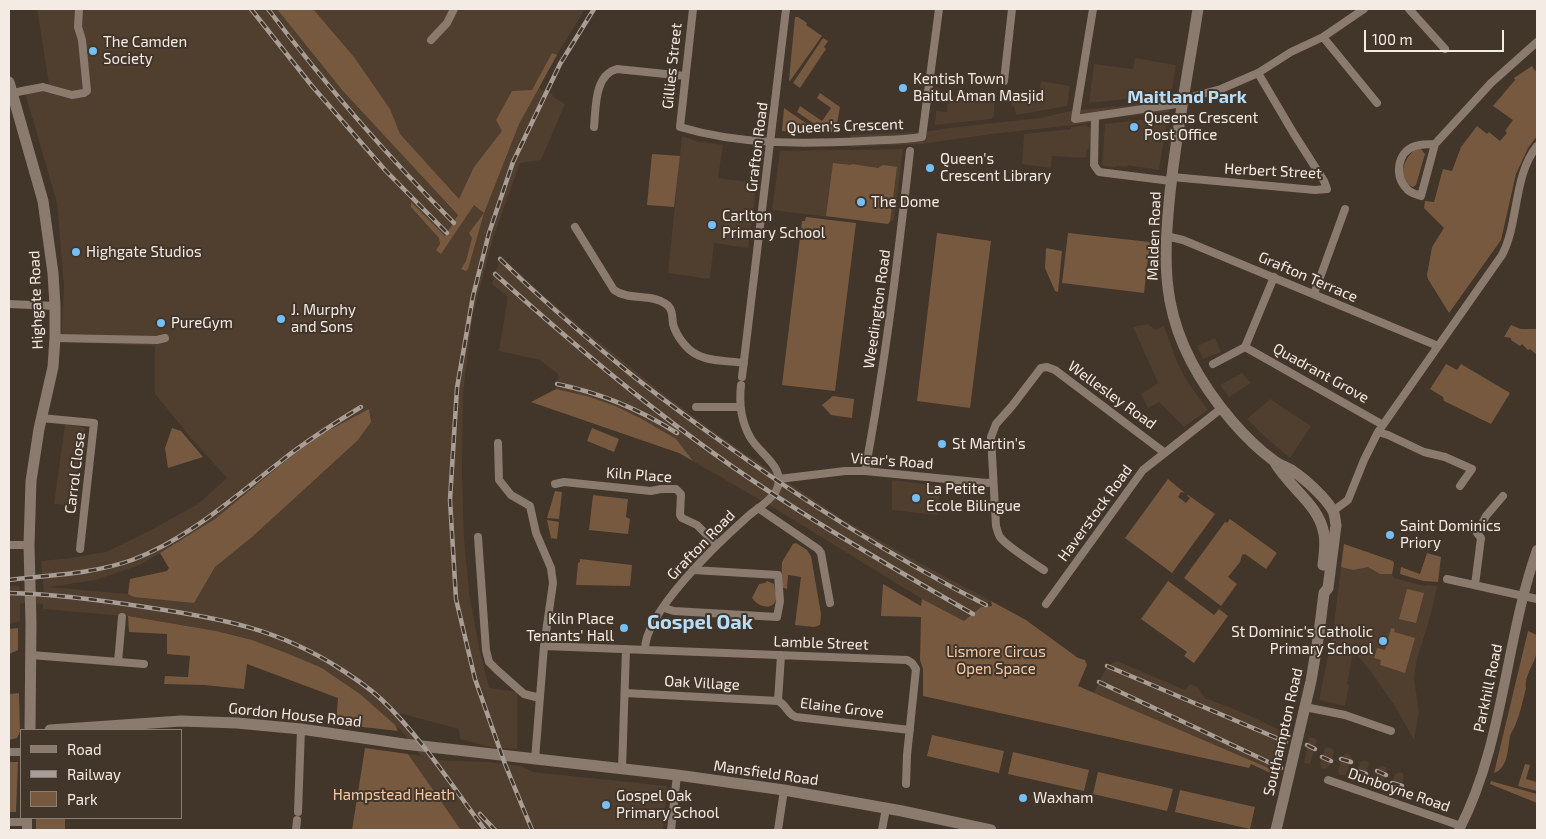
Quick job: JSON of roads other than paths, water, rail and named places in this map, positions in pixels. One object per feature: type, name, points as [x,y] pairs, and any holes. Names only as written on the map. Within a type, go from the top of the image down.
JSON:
[{"type":"main road","name":"Malden Road","points":[[1198,9],[1172,179],[1166,236],[1167,283],[1170,303],[1177,329],[1197,371],[1222,408],[1233,422],[1274,461],[1302,477],[1333,511]]},
{"type":"main road","name":"Highgate Road","points":[[10,89],[43,201],[53,273],[55,306],[55,338],[52,367],[32,473],[29,545],[30,729]]},
{"type":"main road","name":"Malden Road","points":[[1274,461],[1319,519],[1324,533],[1322,591]]},
{"type":"main road","name":"Southampton Road","points":[[1276,830],[1293,763],[1320,633],[1322,591],[1328,588],[1336,525],[1333,511]]},
{"type":"main road","name":"Gordon House Road","points":[[65,729],[181,721],[237,723],[301,729],[535,760]]},
{"type":"main road","name":"Mansfield Road","points":[[535,760],[784,790],[886,808],[989,830]]},
{"type":"street","points":[[10,89],[43,87],[72,95],[87,91],[82,40],[78,27],[79,9]]},
{"type":"street","points":[[431,40],[447,23],[454,9]]},
{"type":"street","name":"Gillies Street","points":[[680,127],[693,9]]},
{"type":"street","name":"Grafton Road","points":[[645,650],[649,634],[664,608],[693,570],[717,545],[775,492],[778,475],[772,462],[752,442],[740,407],[741,381],[786,9]]},
{"type":"street","name":"Queen's Crescent","points":[[680,127],[713,135],[771,142],[822,142],[922,137],[939,9]]},
{"type":"street","points":[[1004,81],[1012,9]]},
{"type":"street","points":[[1093,9],[1075,119],[1183,102],[1191,97],[1221,89],[1258,72],[1291,52],[1323,36],[1364,9]]},
{"type":"street","points":[[1409,9],[1445,49]]},
{"type":"street","points":[[1323,36],[1377,103]]},
{"type":"street","points":[[1435,144],[1416,146],[1404,154],[1400,162],[1399,176],[1408,191],[1421,196],[1435,144],[1477,97],[1537,42]]},
{"type":"street","points":[[594,127],[601,82],[607,73],[617,69],[685,76]]},
{"type":"street","name":"Herbert Street","points":[[1172,179],[1315,190],[1327,189],[1258,72]]},
{"type":"street","points":[[1096,116],[1094,165],[1099,172],[1172,179]]},
{"type":"street","name":"Weedington Road","points":[[865,471],[891,315],[911,149],[910,138]]},
{"type":"street","points":[[1333,511],[1348,500],[1364,460],[1378,432],[1505,250],[1526,166],[1537,146]]},
{"type":"street","points":[[1314,294],[1345,209]]},
{"type":"street","points":[[575,227],[614,290],[623,295],[656,300],[667,304],[672,311],[677,335],[688,349],[697,356],[744,363]]},
{"type":"street","name":"Grafton Terrace","points":[[1166,236],[1183,240],[1438,346]]},
{"type":"street","points":[[1197,371],[1246,347],[1274,277]]},
{"type":"street","points":[[9,304],[55,306]]},
{"type":"street","points":[[55,338],[165,338]]},
{"type":"street","name":"Quadrant Grove","points":[[1246,347],[1383,425]]},
{"type":"street","name":"Wellesley Road","points":[[1044,570],[1000,538],[996,526],[990,440],[996,424],[1041,368],[1045,367],[1055,370],[1165,453]]},
{"type":"street","points":[[696,407],[740,407]]},
{"type":"street","name":"Haverstock Road","points":[[1046,604],[1142,472],[1222,408]]},
{"type":"street","name":"Carrol Close","points":[[41,418],[94,423],[80,549]]},
{"type":"street","points":[[1378,432],[1424,452],[1445,457],[1472,469],[1460,486]]},
{"type":"street","points":[[498,444],[499,480],[510,495],[530,506],[536,532],[551,568],[553,583],[544,646],[535,760]]},
{"type":"street","name":"Vicar's Road","points":[[778,475],[790,478],[845,471],[865,471],[987,483],[993,482]]},
{"type":"street","name":"Kiln Place","points":[[555,484],[564,482],[652,491],[676,489],[681,494],[680,515],[682,518],[697,525],[717,545]]},
{"type":"street","points":[[1475,585],[1481,538],[1477,533],[1486,516],[1503,496]]},
{"type":"street","points":[[759,508],[821,553],[830,603]]},
{"type":"street","points":[[478,537],[486,650],[489,662],[524,694],[540,698]]},
{"type":"street","points":[[9,545],[29,545]]},
{"type":"street","name":"Parkhill Road","points":[[1460,828],[1481,776],[1492,742],[1524,596],[1537,550]]},
{"type":"street","points":[[664,608],[674,611],[777,617],[780,601],[778,576],[693,570]]},
{"type":"street","points":[[1447,579],[1537,599]]},
{"type":"street","points":[[118,662],[122,616]]},
{"type":"street","name":"Lamble Street","points":[[544,646],[907,660],[916,669],[906,755],[906,784]]},
{"type":"street","points":[[622,769],[626,649]]},
{"type":"street","points":[[31,655],[144,664]]},
{"type":"street","points":[[778,701],[781,655]]},
{"type":"street","name":"Oak Village","points":[[625,692],[778,701]]},
{"type":"street","name":"Elaine Grove","points":[[778,701],[783,703],[791,716],[796,718],[910,730]]},
{"type":"street","points":[[1305,707],[1345,715],[1391,731]]},
{"type":"street","points":[[296,830],[301,729]]},
{"type":"street","points":[[671,830],[677,776]]},
{"type":"street","name":"Dunboyne Road","points":[[1328,780],[1460,828]]},
{"type":"street","points":[[778,830],[784,790]]},
{"type":"street","points":[[883,830],[886,808]]},
{"type":"street","points":[[9,822],[27,823]]},
{"type":"railway","points":[[251,9],[312,86],[385,170],[447,233]]},
{"type":"railway","points":[[268,9],[357,119],[454,223]]},
{"type":"railway","points":[[532,830],[505,764],[475,679],[456,599],[450,500],[457,388],[473,296],[489,233],[513,162],[560,64],[594,9]]},
{"type":"railway","points":[[500,259],[586,337],[676,409],[812,504],[915,567],[986,605]]},
{"type":"railway","points":[[495,274],[600,366],[710,451],[748,478],[833,532],[973,614]]},
{"type":"railway","points":[[557,384],[589,392],[619,403],[648,416],[677,433]]},
{"type":"railway","points":[[9,580],[71,573],[117,565],[153,551],[209,517],[300,447],[361,407]]},
{"type":"railway","points":[[9,593],[94,600],[198,616],[247,627],[295,644],[342,670],[381,699],[423,746],[485,830]]},
{"type":"railway","points":[[1107,666],[1286,742]]},
{"type":"railway","points":[[1099,682],[1281,768]]},
{"type":"railway","points":[[1307,745],[1315,749]]},
{"type":"railway","points":[[1322,757],[1331,761]]},
{"type":"railway","points":[[1341,759],[1351,762]]},
{"type":"railway","points":[[1357,771],[1366,774]]},
{"type":"railway","points":[[1377,771],[1386,775]]},
{"type":"railway","points":[[1392,783],[1402,786]]},
{"type":"railway","points":[[480,814],[495,830]]},
{"type":"place","name":"The Camden Society","points":[[93,51]]},
{"type":"place","name":"Kentish Town Baitul Aman Masjid","points":[[903,88]]},
{"type":"place","name":"Queens Crescent Post Office","points":[[1134,127]]},
{"type":"place","name":"Queen's Crescent Library","points":[[930,168]]},
{"type":"place","name":"The Dome","points":[[861,202]]},
{"type":"place","name":"Carlton Primary School","points":[[712,225]]},
{"type":"place","name":"Highgate Studios","points":[[76,252]]},
{"type":"place","name":"J. Murphy and Sons","points":[[281,319]]},
{"type":"place","name":"PureGym","points":[[161,323]]},
{"type":"place","name":"St Martin's","points":[[942,444]]},
{"type":"place","name":"La Petite Ecole Bilingue","points":[[916,498]]},
{"type":"place","name":"Saint Dominics Priory","points":[[1390,535]]},
{"type":"place","name":"Kiln Place Tenants' Hall","points":[[624,628]]},
{"type":"place","name":"St Dominic's Catholic Primary School","points":[[1383,641]]},
{"type":"place","name":"Waxham","points":[[1023,798]]},
{"type":"place","name":"Gospel Oak Primary School","points":[[606,805]]},
{"type":"district","name":"Maitland Park","points":[[1187,97]]},
{"type":"district","name":"Gospel Oak","points":[[700,622]]},
{"type":"park label","name":"Lismore Circus Open Space","points":[[996,660]]},
{"type":"park label","name":"Hampstead Heath","points":[[394,795]]}]
